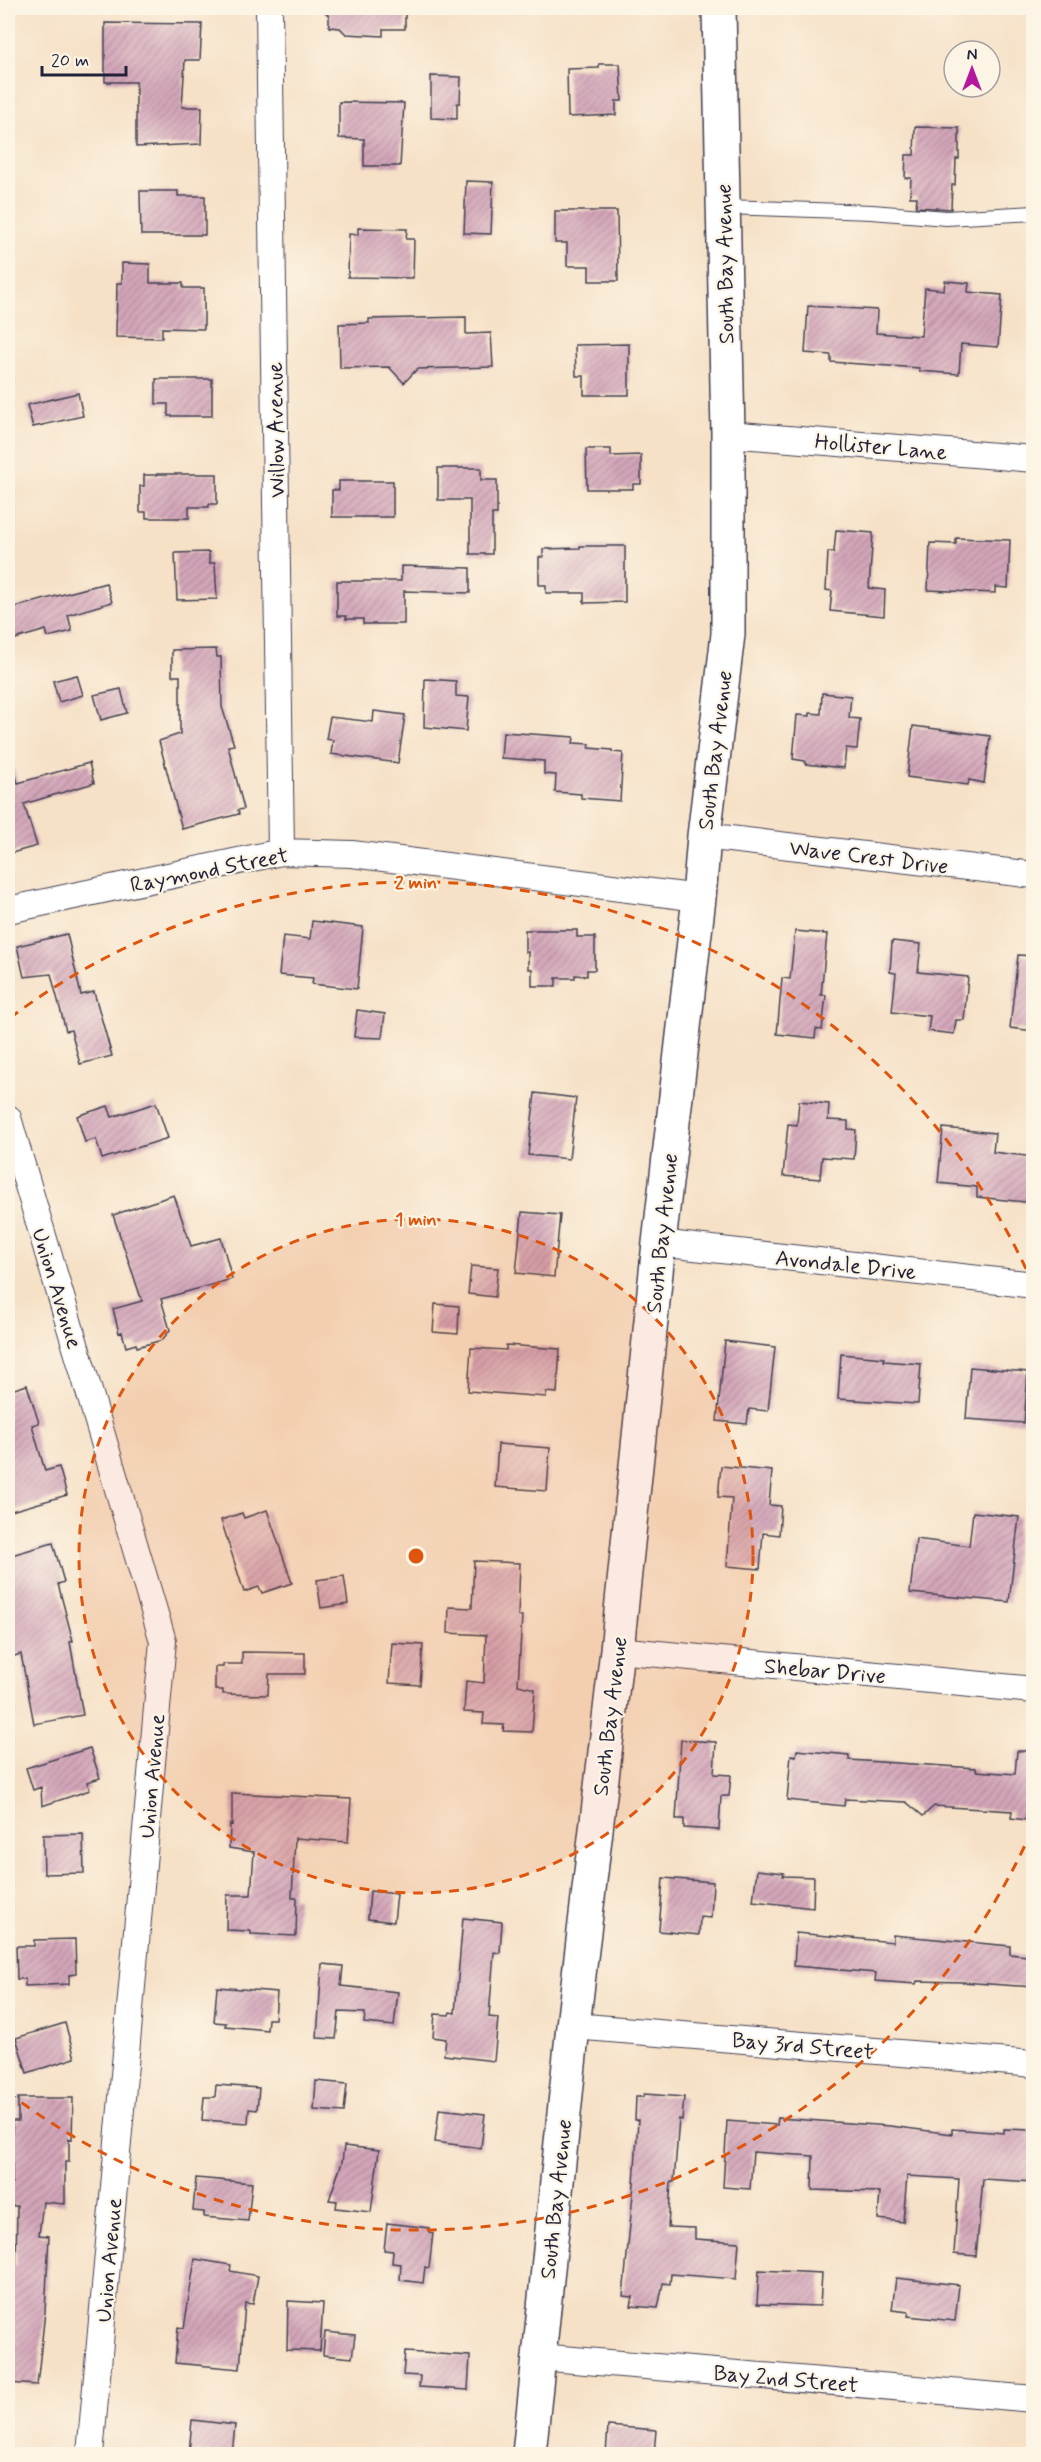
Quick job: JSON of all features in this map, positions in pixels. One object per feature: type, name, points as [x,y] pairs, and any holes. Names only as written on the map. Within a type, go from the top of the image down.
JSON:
[{"type":"street","name":"Willow Avenue","points":[[269,8],[281,852]]},
{"type":"street","name":"South Bay Avenue","points":[[529,2454],[573,2025],[617,1650],[659,1244],[728,634],[728,434],[719,8]]},
{"type":"street","name":"Hollister Lane","points":[[728,434],[1034,459]]},
{"type":"street","name":"Wave Crest Drive","points":[[704,836],[1034,875]]},
{"type":"street","name":"Raymond Street","points":[[8,910],[281,852],[352,854],[699,898]]},
{"type":"street","name":"Union Avenue","points":[[8,1118],[164,1641],[90,2454]]},
{"type":"street","name":"Avondale Drive","points":[[659,1244],[1034,1285]]},
{"type":"street","name":"Shebar Drive","points":[[617,1650],[1034,1690]]},
{"type":"street","name":"Bay 3rd Street","points":[[573,2025],[1034,2064]]},
{"type":"street","name":"Bay 2nd Street","points":[[539,2357],[1034,2399]]},
{"type":"lane","points":[[723,207],[872,212],[946,218],[1034,213]]},
{"type":"building","points":[[321,8],[405,8],[405,29],[383,29],[383,36],[346,34],[340,28],[329,27],[329,16]]},
{"type":"building","points":[[105,23],[202,24],[200,60],[185,60],[182,107],[202,107],[201,144],[136,147],[136,82],[105,82]]},
{"type":"building","points":[[599,64],[620,64],[622,101],[616,101],[616,115],[568,117],[567,69],[599,68]]},
{"type":"building","points":[[431,76],[461,77],[457,119],[431,118]]},
{"type":"building","points":[[339,102],[404,103],[400,166],[364,166],[364,139],[339,138]]},
{"type":"building","points":[[915,127],[959,128],[959,159],[956,159],[951,209],[916,207],[917,197],[910,197],[911,178],[905,178],[906,155],[914,155]]},
{"type":"building","points":[[466,181],[493,182],[491,234],[464,233]]},
{"type":"building","points":[[140,191],[178,191],[178,196],[205,196],[205,235],[141,235]]},
{"type":"building","points":[[555,211],[617,211],[618,281],[589,281],[589,266],[567,266],[567,243],[555,243]]},
{"type":"building","points":[[358,228],[407,229],[406,239],[414,239],[413,278],[348,277],[349,234],[358,235]]},
{"type":"building","points":[[122,263],[150,264],[150,283],[183,283],[183,288],[204,288],[204,329],[162,328],[162,338],[116,337],[117,283],[122,283]]},
{"type":"building","points":[[945,281],[969,283],[968,292],[1002,295],[998,347],[961,344],[959,374],[919,371],[919,368],[831,362],[831,355],[805,353],[808,306],[877,310],[876,333],[921,336],[925,288],[944,290]]},
{"type":"building","points":[[466,317],[466,334],[491,333],[493,367],[417,369],[404,383],[389,367],[340,368],[339,324],[369,323],[369,319]]},
{"type":"building","points":[[629,344],[629,395],[584,395],[584,376],[576,376],[575,345]]},
{"type":"building","points":[[156,379],[212,379],[212,416],[168,416],[168,404],[156,404]]},
{"type":"building","points":[[78,393],[83,416],[33,427],[27,405]]},
{"type":"building","points":[[586,449],[611,449],[611,456],[641,455],[641,484],[633,484],[633,489],[587,489]]},
{"type":"building","points":[[438,468],[481,468],[481,480],[497,480],[497,514],[492,514],[492,554],[470,554],[470,500],[438,500]]},
{"type":"building","points":[[217,474],[217,504],[209,504],[209,507],[189,507],[189,518],[146,518],[146,512],[140,512],[140,486],[144,486],[144,475]]},
{"type":"building","points":[[339,481],[393,481],[393,517],[332,517],[332,490],[339,490]]},
{"type":"building","points":[[836,530],[873,533],[869,588],[885,590],[884,616],[830,611],[832,591],[826,590],[828,552],[834,552]]},
{"type":"building","points":[[956,538],[1010,540],[1008,588],[995,587],[995,593],[928,590],[930,543],[956,544]]},
{"type":"building","points":[[580,546],[625,546],[625,602],[584,603],[584,593],[546,593],[546,585],[539,585],[539,557],[543,557],[543,549],[580,548]]},
{"type":"building","points":[[209,552],[209,563],[215,563],[217,599],[177,600],[175,553]]},
{"type":"building","points":[[401,566],[470,568],[470,593],[404,591],[404,624],[363,624],[363,619],[346,619],[346,616],[337,616],[337,581],[401,581]]},
{"type":"building","points":[[106,583],[112,602],[68,615],[72,631],[48,637],[46,630],[8,641],[8,609]]},
{"type":"building","points":[[216,649],[217,657],[221,657],[222,707],[234,745],[228,746],[244,809],[238,810],[239,814],[182,829],[159,741],[180,734],[180,676],[172,676],[172,650]]},
{"type":"building","points":[[77,675],[83,695],[59,702],[53,681]]},
{"type":"building","points":[[425,679],[456,681],[456,696],[469,697],[466,731],[424,727]]},
{"type":"building","points":[[121,689],[127,713],[101,720],[94,695]]},
{"type":"building","points":[[822,693],[851,696],[849,718],[860,719],[857,749],[846,748],[844,768],[805,764],[805,761],[793,759],[797,715],[821,714]]},
{"type":"building","points":[[374,711],[405,715],[398,763],[331,754],[333,740],[326,739],[330,717],[373,722]]},
{"type":"building","points":[[913,726],[990,736],[984,783],[969,780],[968,785],[907,777]]},
{"type":"building","points":[[503,732],[574,737],[573,743],[590,744],[589,748],[623,753],[620,801],[581,798],[581,794],[555,792],[556,775],[544,774],[544,761],[501,758]]},
{"type":"building","points":[[89,763],[94,783],[24,804],[37,846],[8,854],[8,768],[13,767],[18,783]]},
{"type":"building","points":[[312,921],[363,927],[357,989],[312,984],[313,978],[279,975],[283,936],[310,939]]},
{"type":"building","points":[[525,930],[577,930],[577,937],[595,937],[595,970],[587,970],[587,976],[556,978],[556,986],[532,986],[532,969],[528,969],[528,952],[525,952]]},
{"type":"building","points":[[795,931],[827,934],[821,995],[826,995],[822,1030],[816,1029],[815,1038],[777,1034],[782,978],[790,979]]},
{"type":"building","points":[[67,934],[81,995],[94,992],[112,1056],[80,1064],[71,1030],[66,1031],[51,974],[24,977],[17,946]]},
{"type":"building","points":[[892,941],[921,944],[918,972],[968,977],[964,1020],[956,1020],[954,1034],[928,1031],[930,1016],[892,1012],[896,973],[890,972]]},
{"type":"building","points":[[1018,955],[1034,956],[1034,1031],[1010,1028]]},
{"type":"building","points":[[357,1010],[385,1014],[382,1038],[354,1037]]},
{"type":"building","points":[[535,1093],[576,1098],[569,1159],[528,1155]]},
{"type":"building","points":[[799,1101],[829,1104],[828,1120],[848,1121],[848,1129],[856,1130],[854,1159],[822,1157],[820,1179],[783,1176],[788,1124],[797,1125]]},
{"type":"building","points":[[156,1103],[168,1138],[102,1159],[96,1139],[85,1142],[77,1116],[108,1106],[112,1117]]},
{"type":"building","points":[[943,1128],[995,1133],[993,1152],[1034,1157],[1034,1203],[977,1197],[977,1187],[938,1183]]},
{"type":"building","points":[[174,1195],[191,1246],[221,1238],[232,1279],[161,1299],[170,1330],[162,1340],[137,1347],[136,1344],[126,1347],[122,1332],[119,1333],[113,1309],[142,1301],[113,1215]]},
{"type":"building","points":[[522,1212],[560,1215],[554,1277],[516,1273]]},
{"type":"building","points":[[471,1266],[498,1268],[495,1297],[468,1294]]},
{"type":"building","points":[[435,1304],[459,1306],[458,1334],[433,1332]]},
{"type":"building","points":[[725,1341],[775,1347],[768,1411],[749,1409],[747,1424],[717,1421]]},
{"type":"building","points":[[506,1345],[560,1349],[557,1393],[546,1392],[546,1397],[468,1391],[471,1348],[506,1350]]},
{"type":"building","points":[[841,1354],[921,1364],[918,1404],[838,1399]]},
{"type":"building","points":[[970,1367],[1028,1372],[1024,1423],[966,1419]]},
{"type":"building","points":[[27,1385],[39,1423],[32,1425],[45,1471],[59,1467],[67,1495],[8,1512],[8,1391]]},
{"type":"building","points":[[498,1444],[550,1448],[547,1491],[495,1487]]},
{"type":"building","points":[[721,1466],[772,1471],[769,1505],[781,1506],[779,1535],[763,1533],[760,1569],[727,1566],[732,1498],[718,1497]]},
{"type":"building","points":[[267,1510],[292,1583],[262,1593],[259,1587],[244,1592],[221,1520],[242,1513],[244,1518]]},
{"type":"building","points":[[973,1512],[1019,1517],[1009,1602],[910,1593],[916,1539],[969,1546]]},
{"type":"building","points":[[53,1543],[64,1582],[58,1584],[73,1641],[70,1642],[83,1715],[34,1724],[21,1654],[8,1658],[8,1556]]},
{"type":"building","points":[[474,1561],[520,1563],[518,1616],[522,1616],[518,1685],[535,1689],[532,1732],[503,1731],[504,1725],[483,1724],[484,1713],[464,1712],[466,1681],[484,1683],[486,1635],[448,1633],[449,1607],[472,1608]]},
{"type":"building","points":[[344,1576],[348,1604],[321,1608],[317,1580]]},
{"type":"building","points":[[392,1643],[423,1645],[420,1685],[389,1683]]},
{"type":"building","points":[[242,1652],[305,1653],[305,1674],[269,1674],[268,1695],[223,1694],[223,1690],[215,1690],[215,1667],[223,1667],[223,1664],[242,1664]]},
{"type":"building","points":[[681,1740],[716,1742],[714,1774],[731,1775],[729,1796],[721,1796],[719,1830],[684,1828],[684,1819],[676,1819]]},
{"type":"building","points":[[90,1748],[100,1778],[87,1782],[90,1790],[42,1806],[41,1787],[33,1790],[26,1768]]},
{"type":"building","points":[[797,1750],[849,1755],[849,1760],[976,1768],[976,1771],[1015,1774],[1017,1751],[1034,1751],[1034,1821],[1011,1818],[1012,1811],[934,1806],[923,1816],[906,1802],[845,1799],[844,1806],[787,1800],[791,1755],[796,1756]]},
{"type":"building","points":[[232,1793],[351,1799],[348,1842],[295,1838],[292,1898],[297,1898],[296,1936],[251,1934],[251,1931],[226,1930],[227,1895],[251,1895],[254,1852],[229,1848]]},
{"type":"building","points":[[83,1834],[84,1873],[44,1874],[43,1835]]},
{"type":"building","points":[[757,1870],[784,1873],[783,1876],[814,1877],[813,1908],[753,1901]]},
{"type":"building","points":[[663,1878],[713,1882],[711,1918],[700,1917],[699,1935],[659,1931]]},
{"type":"building","points":[[370,1891],[397,1894],[394,1922],[368,1919]]},
{"type":"building","points":[[463,1918],[502,1922],[500,1953],[494,1952],[489,2017],[498,2018],[494,2061],[444,2055],[446,2039],[433,2037],[435,2014],[455,2013]]},
{"type":"building","points":[[796,1933],[893,1942],[893,1935],[1010,1946],[1010,1954],[1034,1957],[1034,1987],[961,1982],[917,1981],[916,1984],[875,1981],[876,1973],[794,1966]]},
{"type":"building","points":[[75,1939],[76,1974],[69,1975],[69,1984],[25,1986],[25,1979],[17,1979],[16,1946],[34,1946],[34,1940]]},
{"type":"building","points":[[322,1964],[343,1966],[341,1986],[398,1992],[394,2026],[364,2023],[365,2013],[339,2012],[336,2039],[317,2038]]},
{"type":"building","points":[[217,1987],[277,1992],[275,2019],[268,2019],[267,2030],[225,2026],[226,2023],[214,2022]]},
{"type":"building","points":[[65,2023],[75,2058],[27,2073],[16,2038]]},
{"type":"building","points":[[316,2081],[347,2084],[344,2112],[314,2110]]},
{"type":"building","points":[[216,2085],[259,2088],[257,2110],[249,2109],[248,2123],[202,2120],[204,2097],[215,2097]]},
{"type":"building","points":[[644,2094],[684,2097],[682,2120],[679,2119],[674,2182],[671,2182],[668,2227],[695,2228],[695,2239],[739,2242],[736,2279],[671,2274],[670,2284],[663,2283],[658,2308],[631,2306],[633,2297],[623,2296],[634,2184],[638,2120],[635,2120],[636,2097],[644,2097]]},
{"type":"building","points":[[18,2098],[73,2098],[72,2140],[69,2139],[69,2162],[65,2162],[65,2204],[43,2202],[39,2235],[49,2236],[45,2312],[37,2385],[8,2383],[8,2265],[16,2265],[17,2206],[8,2206],[8,2182],[12,2183],[12,2121],[18,2121]]},
{"type":"building","points":[[439,2109],[485,2114],[481,2148],[435,2142]]},
{"type":"building","points":[[778,2118],[890,2126],[952,2134],[952,2129],[1004,2133],[1004,2129],[1030,2130],[1029,2140],[1034,2141],[1034,2182],[983,2179],[976,2256],[954,2254],[959,2179],[907,2176],[903,2222],[878,2219],[880,2192],[812,2190],[813,2156],[753,2152],[750,2189],[723,2187],[727,2121],[777,2125]]},
{"type":"building","points":[[344,2146],[379,2150],[371,2212],[336,2208],[337,2201],[329,2200],[342,2162]]},
{"type":"building","points":[[196,2178],[252,2183],[248,2221],[204,2217],[204,2212],[193,2211]]},
{"type":"building","points":[[387,2223],[429,2228],[429,2232],[433,2233],[429,2268],[425,2267],[423,2283],[400,2280],[401,2264],[392,2263],[393,2251],[384,2250]]},
{"type":"building","points":[[195,2259],[231,2265],[230,2271],[258,2276],[253,2304],[245,2303],[240,2369],[175,2363],[178,2327],[184,2328]]},
{"type":"building","points":[[759,2270],[822,2273],[820,2306],[757,2304]]},
{"type":"building","points":[[896,2278],[959,2285],[955,2321],[908,2316],[909,2312],[892,2310]]},
{"type":"building","points":[[288,2301],[323,2303],[320,2351],[287,2350]]},
{"type":"building","points":[[325,2332],[355,2335],[352,2358],[323,2355]]},
{"type":"building","points":[[405,2352],[470,2356],[468,2390],[419,2387],[420,2376],[403,2375]]},
{"type":"building","points":[[192,2420],[235,2425],[232,2454],[189,2454]]},
{"type":"building","points":[[608,2426],[656,2430],[654,2454],[606,2454]]}]
